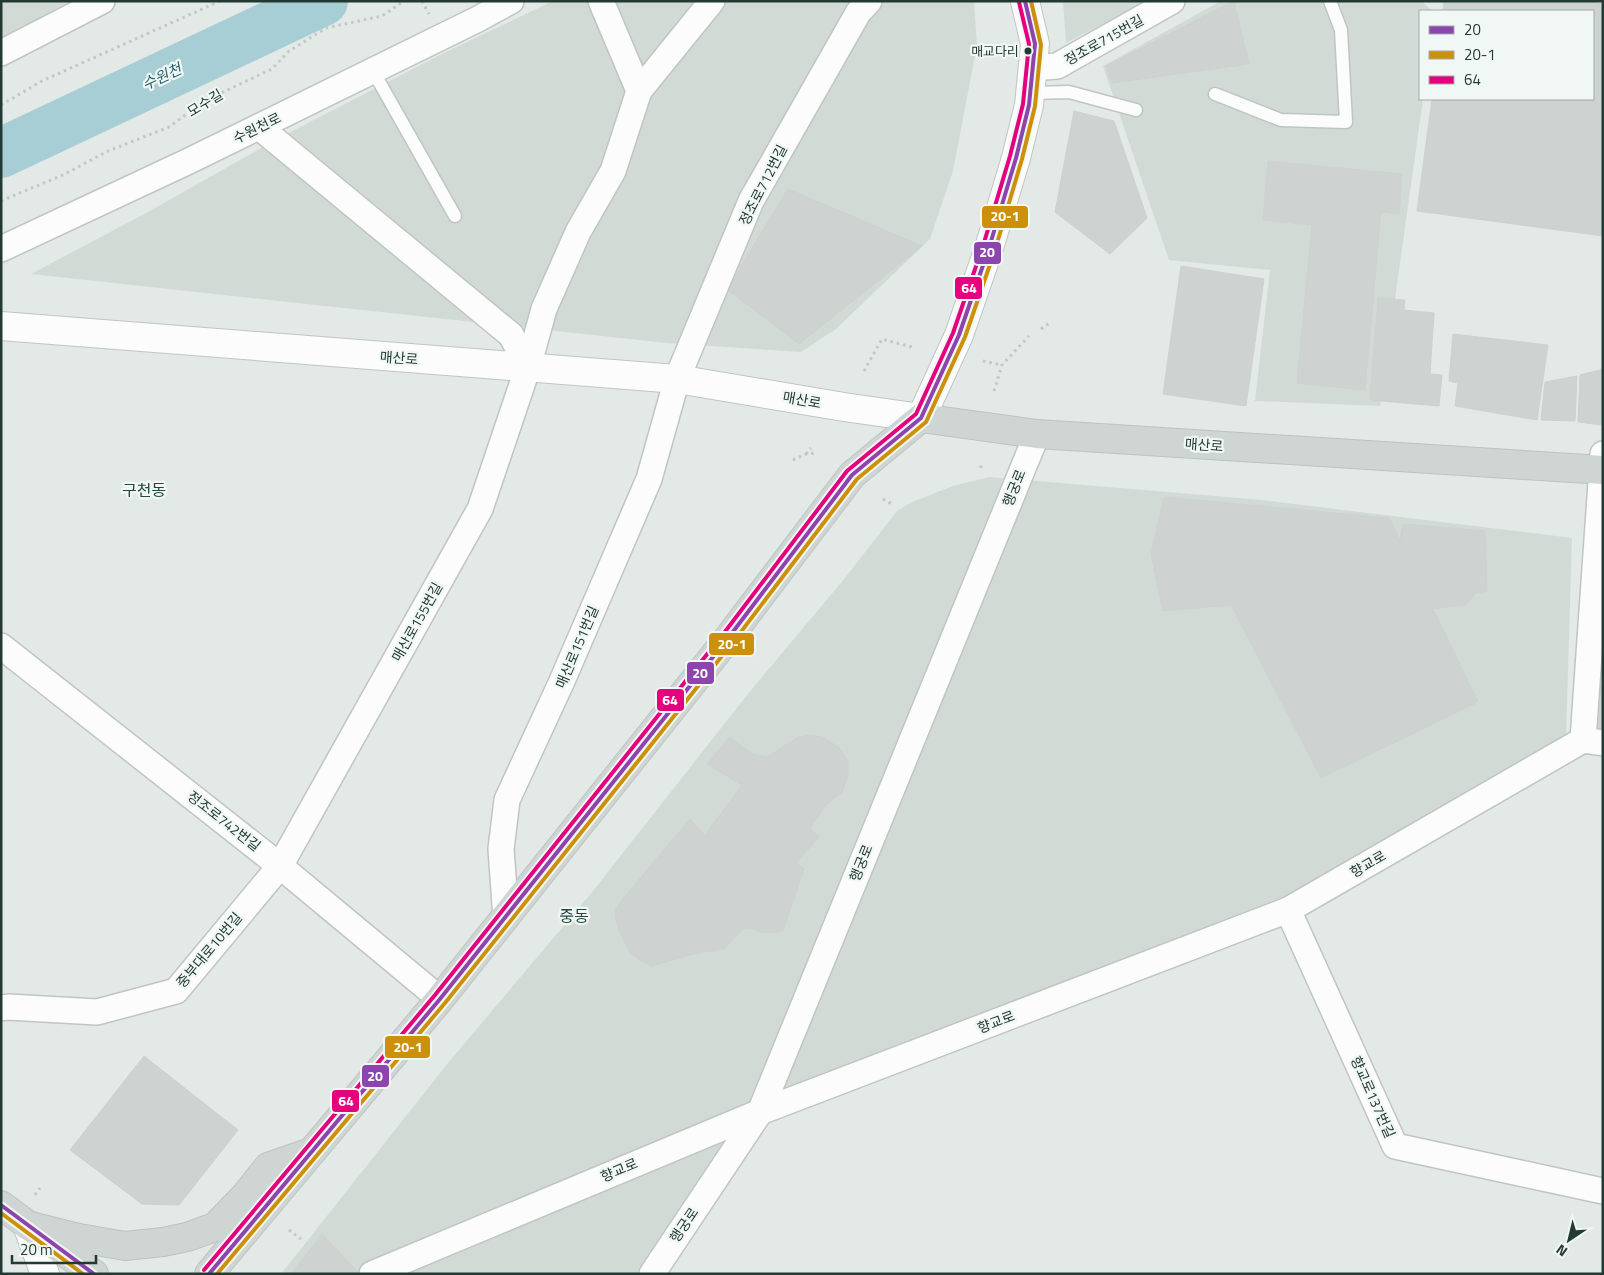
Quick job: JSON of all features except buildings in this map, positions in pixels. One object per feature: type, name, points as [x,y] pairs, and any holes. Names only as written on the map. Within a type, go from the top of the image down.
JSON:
[{"type":"main road","name":"매산로","points":[[920,418],[1036,434],[1602,465]]},
{"type":"main road","points":[[209,1274],[506,918],[729,637],[852,475],[920,418]]},
{"type":"main road","points":[[27,1224],[79,1238],[125,1246],[163,1242],[187,1237],[201,1233],[220,1223],[268,1167],[312,1151]]},
{"type":"main road","points":[[1,1206],[94,1274]]},
{"type":"street","points":[[1,53],[102,1]]},
{"type":"street","name":"수원천로","points":[[1,249],[259,127],[511,1]]},
{"type":"street","points":[[601,1],[639,91],[712,1]]},
{"type":"street","name":"정조로712번길","points":[[677,379],[751,200],[858,13],[868,1]]},
{"type":"street","points":[[920,418],[959,335],[989,248],[1016,158],[1029,105],[1035,44],[1025,1]]},
{"type":"street","name":"정조로715번길","points":[[1031,80],[1172,1]]},
{"type":"street","name":"매산로155번길","points":[[280,866],[480,509],[528,368],[544,309],[578,232],[613,172],[639,91]]},
{"type":"street","points":[[259,127],[511,335],[528,368]]},
{"type":"street","name":"매산로","points":[[1,326],[677,379],[920,418]]},
{"type":"street","name":"매산로151번길","points":[[506,918],[502,850],[507,800],[562,681],[649,479],[677,379]]},
{"type":"street","name":"행궁로","points":[[652,1274],[760,1112],[1036,434]]},
{"type":"street","points":[[1593,742],[1602,465]]},
{"type":"street","name":"정조로742번길","points":[[2,648],[280,866],[440,999]]},
{"type":"street","name":"향교로","points":[[372,1274],[760,1112],[1288,910],[1593,742]]},
{"type":"street","name":"중부대로10번길","points":[[1,1008],[97,1012],[176,991],[280,866]]},
{"type":"street","name":"향교로137번길","points":[[1288,910],[1395,1146],[1603,1192]]},
{"type":"street","points":[[27,1224],[45,1274]]},
{"type":"lane","points":[[1215,94],[1281,120],[1346,122],[1341,30],[1330,1]]},
{"type":"lane","points":[[373,71],[455,216]]},
{"type":"lane","points":[[1031,80],[1136,110]]},
{"type":"path","points":[[1,105],[42,81],[220,1]]},
{"type":"path","name":"모수길","points":[[1,201],[66,174],[108,151],[169,128],[206,100],[272,69],[289,51],[326,28],[382,16],[404,1]]},
{"type":"path","points":[[1041,329],[1051,322]]},
{"type":"path","points":[[994,391],[1002,365],[1029,336]]},
{"type":"path","points":[[864,372],[882,338],[912,347]]},
{"type":"path","points":[[983,362],[1002,365]]},
{"type":"path","points":[[806,454],[811,448]]},
{"type":"path","points":[[793,460],[806,454],[816,454]]},
{"type":"path","points":[[981,462],[981,468]]},
{"type":"path","points":[[883,499],[892,504]]},
{"type":"path","points":[[289,1230],[301,1239]]},
{"type":"shaded area","points":[[1,1],[84,1],[1,43]]},
{"type":"shaded area","points":[[553,1],[974,1],[977,45],[953,171],[930,239],[836,329],[801,352],[667,343],[31,274],[148,212],[277,139],[440,55]]},
{"type":"shaded area","points":[[1063,1],[1147,1],[1066,43]]},
{"type":"shaded area","points":[[1221,1],[1422,1],[1431,10],[1419,10],[1419,100],[1423,100],[1380,406],[1255,401],[1270,270],[1169,260],[1103,66]]},
{"type":"shaded area","points":[[989,477],[1262,500],[1572,538],[1566,735],[1283,897],[755,1109],[640,1274],[281,1274],[448,1063],[593,891],[747,695],[845,578],[897,511],[912,502],[953,486]]},
{"type":"waterway","name":"수원천","points":[[1,153],[323,1]]},
{"type":"transit line","name":"20","points":[[209,1274],[440,999],[729,637],[852,475],[921,418],[959,335],[989,248],[1016,158],[1029,105],[1035,44],[1025,1]]},
{"type":"transit line","name":"20-1","points":[[217,1274],[445,1003],[734,641],[857,479],[926,422],[965,337],[995,250],[1022,159],[1035,106],[1041,45],[1031,1]]},
{"type":"transit line","name":"64","points":[[204,1270],[435,995],[724,633],[847,471],[916,414],[953,333],[983,246],[1010,156],[1023,104],[1029,44],[1019,2]]},
{"type":"transit line","name":"20","points":[[1,1205],[94,1274]]},
{"type":"transit line","name":"20-1","points":[[1,1213],[83,1274]]},
{"type":"place","name":"매교다리","points":[[1028,51]]},
{"type":"district","name":"구천동","points":[[144,490]]},
{"type":"district","name":"중동","points":[[574,916]]}]
